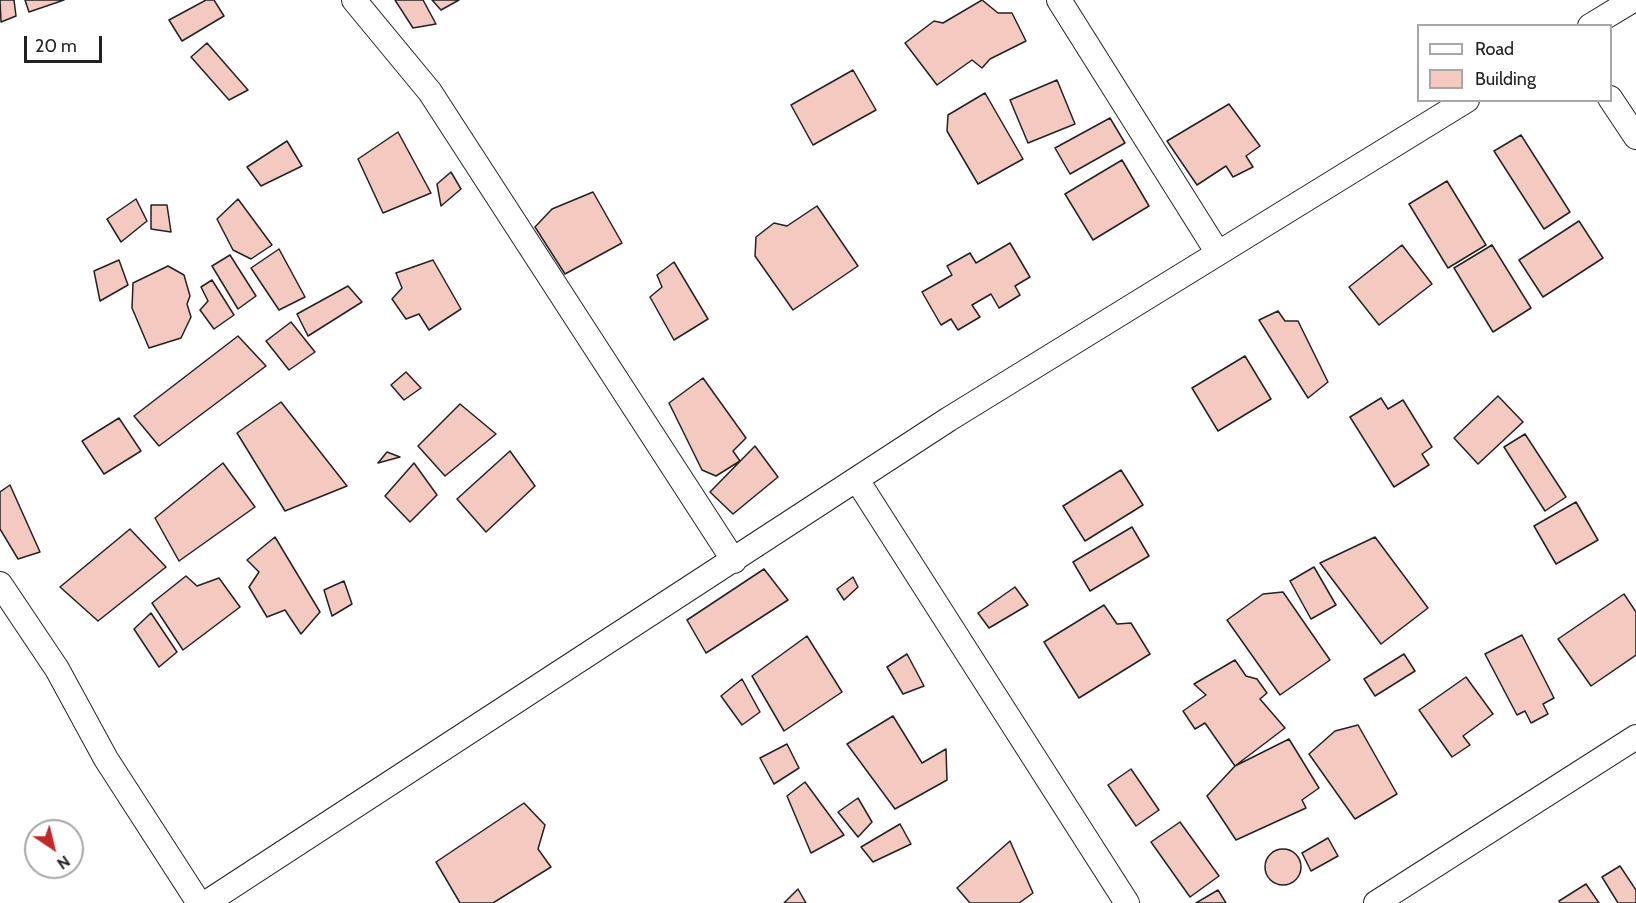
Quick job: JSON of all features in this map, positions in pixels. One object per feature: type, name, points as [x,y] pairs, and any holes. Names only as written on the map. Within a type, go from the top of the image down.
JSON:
[{"type":"street","points":[[354,0],[430,92],[734,561]]},
{"type":"street","points":[[1059,0],[1218,254]]},
{"type":"street","points":[[1593,24],[1633,0]]},
{"type":"street","points":[[1612,100],[1636,137]]},
{"type":"street","points":[[206,903],[949,419],[1464,102]]},
{"type":"street","points":[[857,480],[1127,903]]},
{"type":"street","points":[[0,584],[57,669],[106,759],[199,903]]},
{"type":"street","points":[[1376,903],[1636,737]]},
{"type":"building","points":[[0,0],[14,0],[16,16],[1,22]]},
{"type":"building","points":[[25,0],[64,0],[29,12]]},
{"type":"building","points":[[206,0],[214,0],[224,16],[182,41],[169,20]]},
{"type":"building","points":[[395,0],[423,0],[436,24],[413,28]]},
{"type":"building","points":[[432,0],[459,0],[441,10]]},
{"type":"building","points":[[982,0],[998,13],[1012,13],[1026,41],[990,59],[982,68],[972,60],[937,85],[905,43],[934,21],[943,23]]},
{"type":"building","points":[[207,43],[248,90],[229,100],[191,57]]},
{"type":"building","points":[[853,70],[876,110],[813,145],[791,105]]},
{"type":"building","points":[[1057,80],[1075,124],[1028,143],[1010,100]]},
{"type":"building","points":[[985,93],[1023,159],[978,184],[947,131],[948,115]]},
{"type":"building","points":[[1229,104],[1260,146],[1246,156],[1253,167],[1233,177],[1226,166],[1197,185],[1167,141]]},
{"type":"building","points":[[1110,118],[1125,143],[1070,174],[1055,148]]},
{"type":"building","points":[[398,132],[431,193],[383,213],[358,159]]},
{"type":"building","points":[[1521,135],[1570,212],[1544,229],[1494,151]]},
{"type":"building","points":[[287,141],[302,166],[261,186],[247,167]]},
{"type":"building","points":[[1122,160],[1149,206],[1093,240],[1065,194]]},
{"type":"building","points":[[451,172],[461,189],[441,206],[437,184]]},
{"type":"building","points":[[1447,181],[1486,245],[1448,268],[1409,204]]},
{"type":"building","points":[[593,192],[622,243],[565,274],[535,227],[552,209]]},
{"type":"building","points":[[136,199],[147,221],[121,242],[107,219]]},
{"type":"building","points":[[238,199],[272,245],[251,259],[233,250],[217,219]]},
{"type":"building","points":[[151,205],[167,205],[171,232],[151,229]]},
{"type":"building","points":[[817,206],[858,266],[793,310],[755,256],[756,237],[774,223],[787,226]]},
{"type":"building","points":[[1579,221],[1603,258],[1543,297],[1519,260]]},
{"type":"building","points":[[1010,243],[1030,277],[1015,286],[1020,295],[999,308],[991,294],[972,305],[980,317],[958,330],[951,319],[941,325],[922,292],[952,275],[947,266],[970,253],[976,263]]},
{"type":"building","points":[[1402,245],[1432,284],[1379,325],[1349,287]]},
{"type":"building","points":[[1492,245],[1531,308],[1493,332],[1454,268]]},
{"type":"building","points":[[279,249],[305,297],[279,310],[251,268]]},
{"type":"building","points":[[230,255],[256,296],[238,309],[212,266]]},
{"type":"building","points":[[119,260],[128,285],[100,301],[94,271]]},
{"type":"building","points":[[433,260],[461,309],[429,330],[419,314],[406,319],[392,299],[402,288],[396,273]]},
{"type":"building","points":[[674,262],[708,319],[674,340],[650,297],[662,287],[657,275]]},
{"type":"building","points":[[168,266],[184,275],[190,296],[187,304],[191,317],[181,338],[149,348],[132,308],[133,283]]},
{"type":"building","points":[[212,280],[234,315],[214,329],[200,310],[208,301],[201,287]]},
{"type":"building","points":[[348,286],[362,302],[308,336],[297,314]]},
{"type":"building","points":[[1278,311],[1285,321],[1298,321],[1328,382],[1308,398],[1259,320]]},
{"type":"building","points":[[291,322],[315,352],[289,370],[266,341]]},
{"type":"building","points":[[238,336],[266,366],[159,446],[134,416]]},
{"type":"building","points":[[1245,356],[1271,399],[1218,431],[1192,388]]},
{"type":"building","points":[[406,372],[421,388],[404,400],[391,385]]},
{"type":"building","points":[[703,378],[746,438],[733,451],[740,461],[716,476],[702,470],[669,403]]},
{"type":"building","points":[[1498,396],[1523,422],[1478,464],[1454,438]]},
{"type":"building","points":[[1381,398],[1388,409],[1403,400],[1432,447],[1422,454],[1429,465],[1394,487],[1350,417]]},
{"type":"building","points":[[281,402],[347,486],[285,511],[237,433]]},
{"type":"building","points":[[460,404],[496,434],[445,476],[418,446]]},
{"type":"building","points":[[119,418],[141,451],[104,474],[82,441]]},
{"type":"building","points":[[1525,434],[1566,497],[1545,511],[1504,447]]},
{"type":"building","points":[[755,446],[778,477],[733,514],[710,492]]},
{"type":"building","points":[[510,451],[535,486],[486,532],[457,499]]},
{"type":"building","points":[[387,452],[400,457],[378,463]]},
{"type":"building","points":[[223,463],[255,507],[179,561],[155,518]]},
{"type":"building","points":[[414,463],[437,495],[410,522],[385,496]]},
{"type":"building","points":[[1121,470],[1143,505],[1085,541],[1063,506]]},
{"type":"building","points":[[10,485],[40,552],[18,559],[0,529],[0,492]]},
{"type":"building","points":[[1576,502],[1598,540],[1556,564],[1534,526]]},
{"type":"building","points":[[1132,527],[1149,556],[1090,591],[1073,562]]},
{"type":"building","points":[[130,529],[166,567],[98,621],[60,587]]},
{"type":"building","points":[[275,537],[320,612],[301,634],[285,610],[267,617],[249,587],[259,572],[247,560]]},
{"type":"building","points":[[1375,537],[1428,608],[1381,644],[1320,563]]},
{"type":"building","points":[[1314,567],[1336,605],[1311,619],[1290,581]]},
{"type":"building","points":[[764,569],[788,600],[706,653],[687,620]]},
{"type":"building","points":[[186,576],[197,586],[219,578],[240,607],[183,650],[152,603]]},
{"type":"building","points":[[853,577],[858,587],[844,600],[837,589]]},
{"type":"building","points":[[344,581],[352,604],[332,616],[324,590]]},
{"type":"building","points":[[1015,587],[1028,605],[989,628],[978,613]]},
{"type":"building","points":[[1283,592],[1330,660],[1280,695],[1227,620],[1263,594]]},
{"type":"building","points":[[1624,594],[1636,612],[1636,655],[1591,686],[1558,639]]},
{"type":"building","points":[[1104,605],[1117,624],[1131,623],[1150,654],[1079,698],[1044,642]]},
{"type":"building","points":[[151,613],[177,652],[159,667],[134,629]]},
{"type":"building","points":[[1522,635],[1554,698],[1543,704],[1548,714],[1531,723],[1525,711],[1517,715],[1485,654]]},
{"type":"building","points":[[807,636],[842,692],[784,731],[752,676]]},
{"type":"building","points":[[907,654],[924,686],[903,694],[887,667]]},
{"type":"building","points":[[1404,654],[1415,671],[1375,696],[1364,679]]},
{"type":"building","points":[[1235,660],[1246,676],[1257,679],[1267,693],[1260,699],[1285,728],[1235,766],[1205,723],[1195,729],[1183,711],[1206,695],[1194,684]]},
{"type":"building","points":[[1466,677],[1493,714],[1463,736],[1470,745],[1452,757],[1419,710]]},
{"type":"building","points":[[742,679],[760,712],[742,725],[721,696]]},
{"type":"building","points":[[893,716],[922,763],[946,749],[947,780],[895,809],[847,744]]},
{"type":"building","points":[[1358,725],[1397,794],[1355,819],[1309,754],[1335,731]]},
{"type":"building","points":[[1289,739],[1319,788],[1302,800],[1306,808],[1236,840],[1207,796],[1235,766]]},
{"type":"building","points":[[787,744],[799,768],[774,784],[760,758]]},
{"type":"building","points":[[1131,769],[1159,810],[1136,826],[1108,785]]},
{"type":"building","points":[[805,782],[844,835],[811,853],[787,796]]},
{"type":"building","points":[[858,798],[872,822],[858,837],[838,812]]},
{"type":"building","points":[[524,803],[545,825],[538,849],[551,867],[493,903],[460,903],[436,862]]},
{"type":"building","points":[[1180,822],[1219,876],[1190,897],[1151,842]]},
{"type":"building","points":[[900,824],[911,844],[873,862],[861,847]]},
{"type":"building","points":[[1328,838],[1338,856],[1311,871],[1302,853]]},
{"type":"building","points":[[1010,841],[1033,893],[1019,903],[970,903],[957,888]]},
{"type":"building","points":[[1283,849],[1295,855],[1301,867],[1295,879],[1283,885],[1271,879],[1265,867],[1271,855]]},
{"type":"building","points":[[1620,866],[1636,890],[1636,903],[1618,903],[1602,877]]},
{"type":"building","points":[[1586,884],[1599,903],[1560,903],[1559,901]]},
{"type":"building","points":[[798,889],[806,903],[784,903]]},
{"type":"building","points":[[1218,890],[1226,903],[1196,903]]}]
